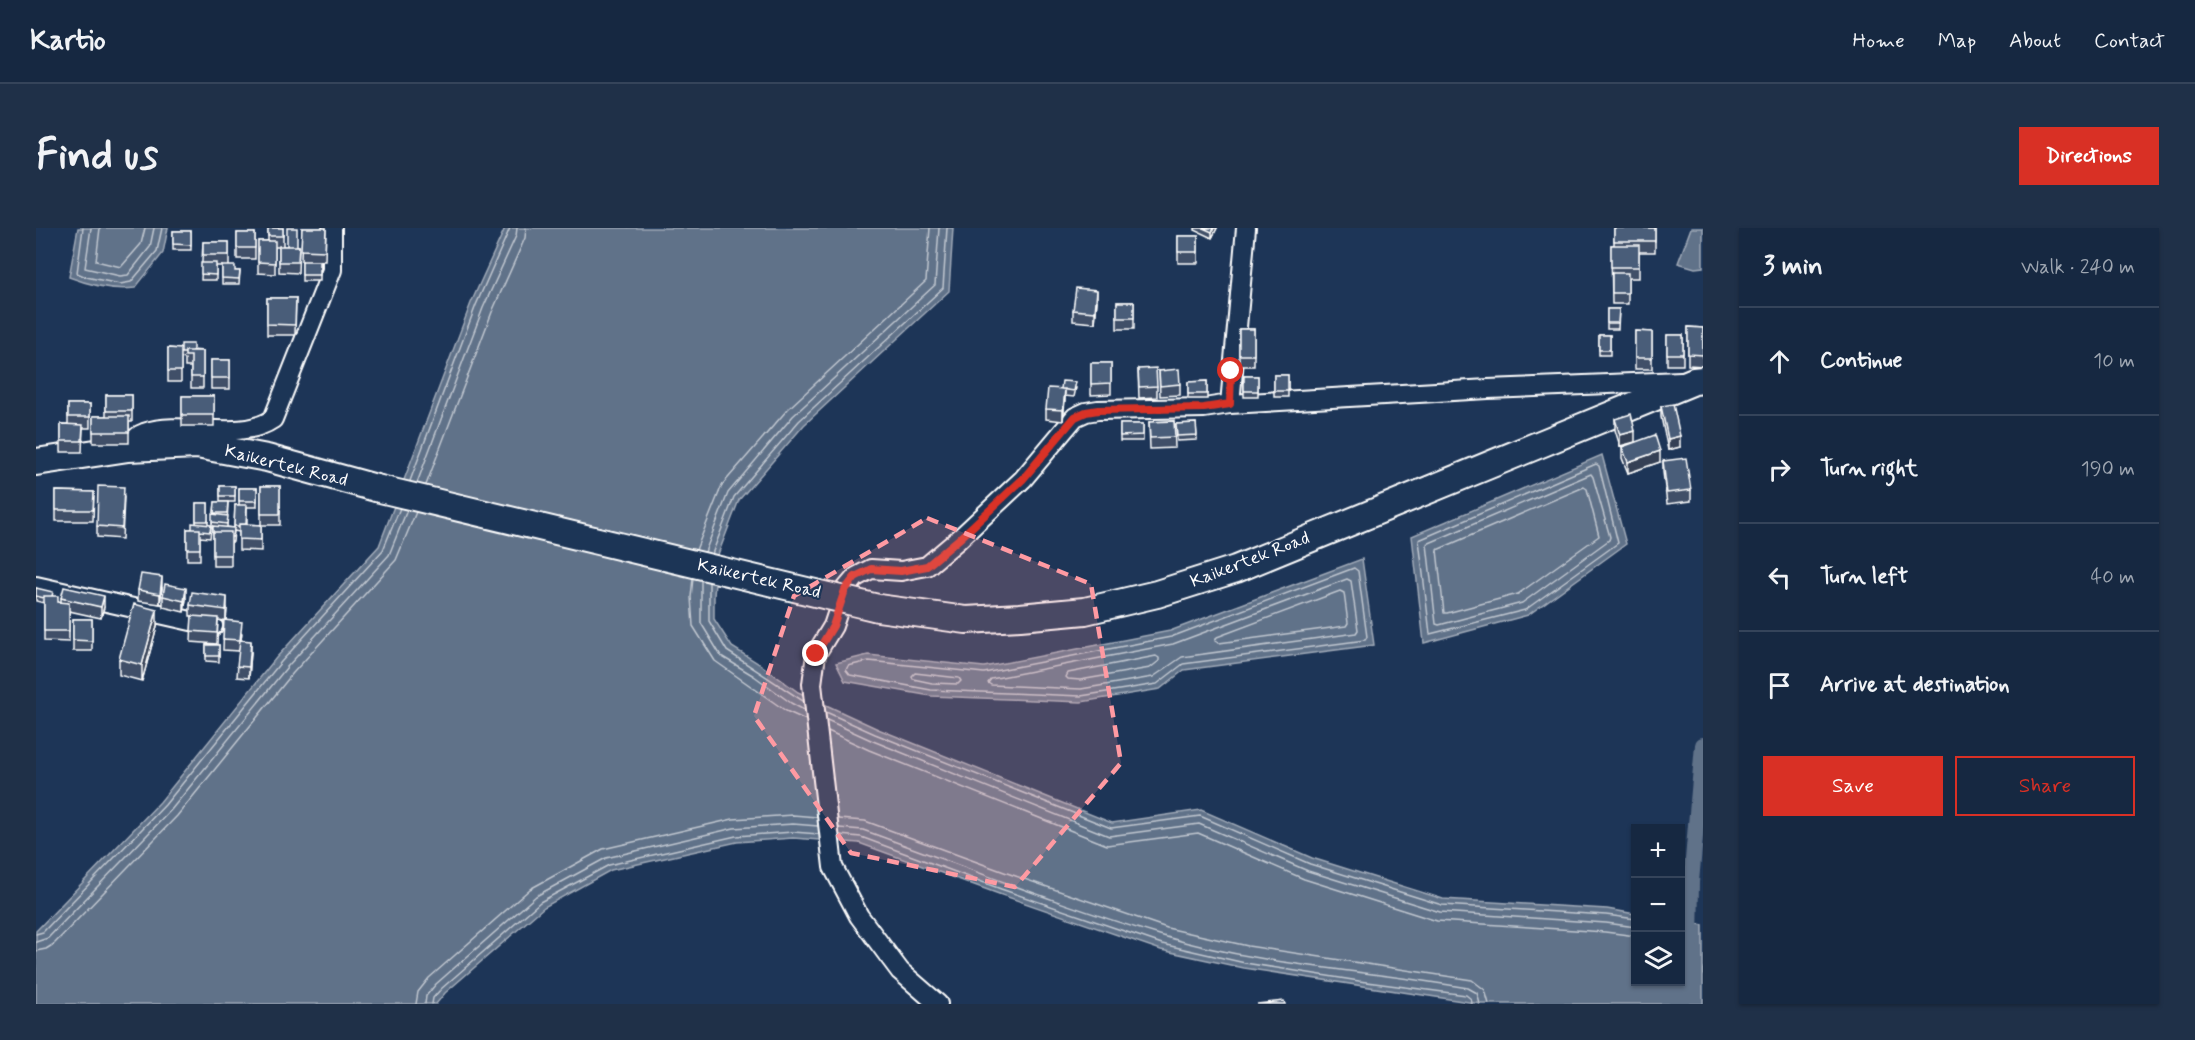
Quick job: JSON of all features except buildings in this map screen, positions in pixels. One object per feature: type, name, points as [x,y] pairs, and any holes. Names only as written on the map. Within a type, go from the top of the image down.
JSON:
[{"type":"main road","name":"Kaikertek Road","points":[[36,462],[128,448],[197,446],[267,458],[376,488],[878,608],[966,620],[1020,618],[1085,611],[1157,594],[1236,569],[1698,381]]},
{"type":"street","points":[[128,448],[143,433],[168,429],[253,429],[273,419],[332,270],[332,228]]},
{"type":"street","points":[[1230,404],[1246,228]]},
{"type":"street","points":[[938,1004],[900,971],[859,916],[833,867],[812,684],[816,654],[833,626],[845,590],[855,577],[871,569],[901,571],[927,566],[1023,479],[1075,417],[1086,412],[1204,408],[1230,404],[1488,389],[1698,381]]},
{"type":"street","points":[[36,586],[213,626]]},
{"type":"highlighted area","points":[[927,518],[1091,584],[1121,763],[1015,887],[851,853],[754,716],[794,596]]},
{"type":"water","points":[[78,228],[168,228],[163,253],[135,288],[118,289],[85,283],[69,277]]},
{"type":"water","points":[[505,228],[953,228],[949,291],[804,425],[739,500],[717,557],[714,596],[714,619],[732,647],[798,692],[878,729],[1112,823],[1201,810],[1312,858],[1443,899],[1607,909],[1631,913],[1631,986],[1685,986],[1685,922],[1703,925],[1703,1004],[1482,1004],[1244,968],[1161,950],[859,843],[793,838],[737,842],[611,870],[544,907],[445,993],[436,1004],[36,1004],[36,931],[160,802],[276,658],[379,546],[471,303]]},
{"type":"water","points":[[1691,228],[1703,228],[1703,267],[1695,268],[1678,263]]},
{"type":"water","points":[[1602,455],[1626,544],[1528,615],[1424,643],[1412,536]]},
{"type":"water","points":[[1362,559],[1374,645],[1184,670],[1160,689],[1081,702],[931,696],[845,681],[836,663],[868,655],[984,667],[1170,631]]},
{"type":"waterway","points":[[1690,944],[1691,882],[1703,745]]},
{"type":"route","points":[[816,654],[833,626],[845,590],[855,577],[871,569],[901,571],[927,566],[1023,479],[1075,417],[1098,410],[1204,408],[1230,404],[1231,371]]}]
